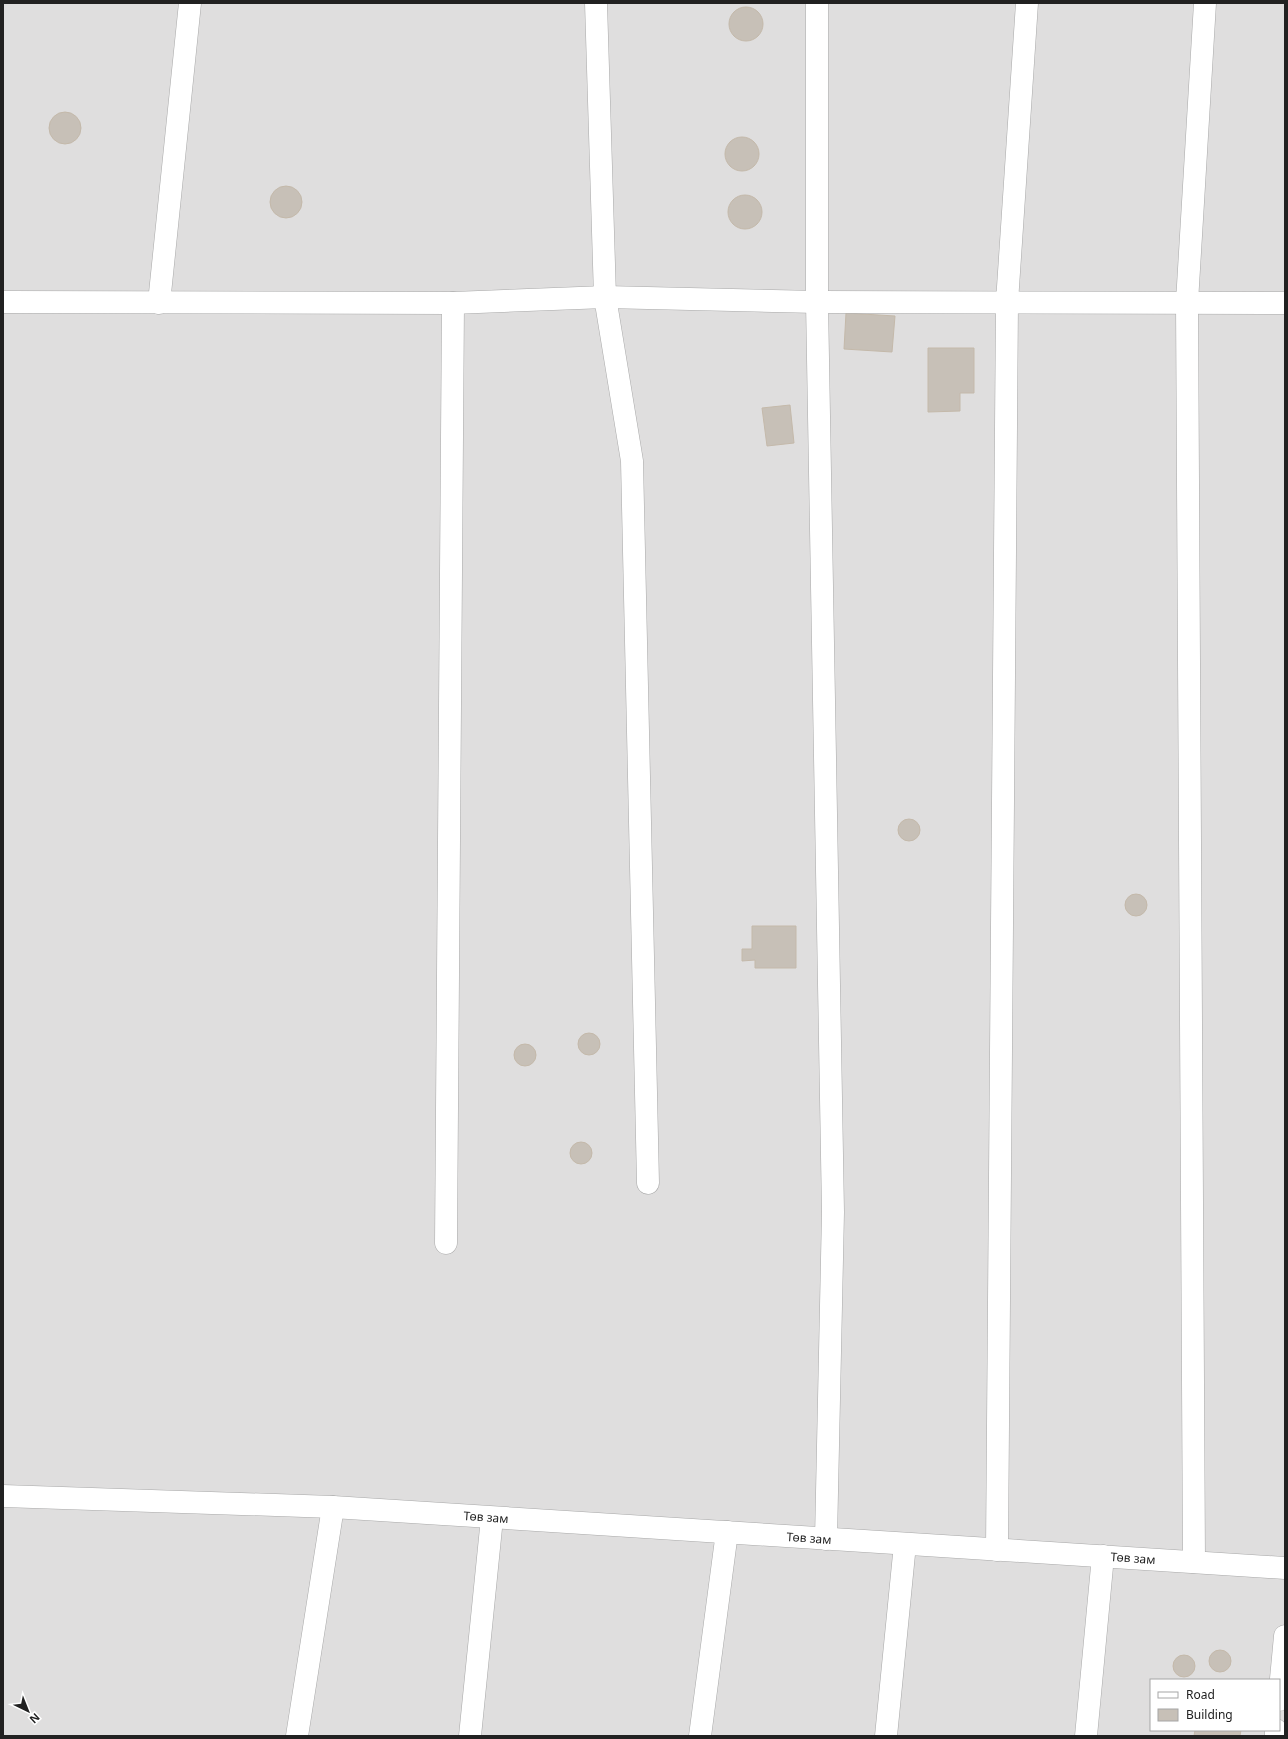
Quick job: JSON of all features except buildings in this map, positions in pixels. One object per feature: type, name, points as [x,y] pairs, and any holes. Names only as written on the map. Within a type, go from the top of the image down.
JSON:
[{"type":"street","points":[[159,303],[190,3]]},
{"type":"street","points":[[596,3],[605,297],[632,461],[648,1183]]},
{"type":"street","points":[[817,3],[817,302],[833,1212],[826,1539]]},
{"type":"street","points":[[997,1550],[1007,302],[1027,3]]},
{"type":"street","points":[[1194,1562],[1187,302],[1204,3]]},
{"type":"street","points":[[3,302],[452,303],[605,297],[817,302],[1285,302]]},
{"type":"street","points":[[446,1244],[452,303]]},
{"type":"street","name":"Төв зам","points":[[3,1496],[334,1507],[1285,1568]]},
{"type":"street","points":[[297,1736],[334,1507]]},
{"type":"street","points":[[470,1736],[492,1518]]},
{"type":"street","points":[[700,1736],[727,1532]]},
{"type":"street","points":[[886,1736],[905,1544]]},
{"type":"street","points":[[1086,1736],[1103,1556]]},
{"type":"street","points":[[1280,1689],[1285,1636]]},
{"type":"shaded area","points":[[3,3],[1285,3],[1285,1736],[3,1736]]}]
